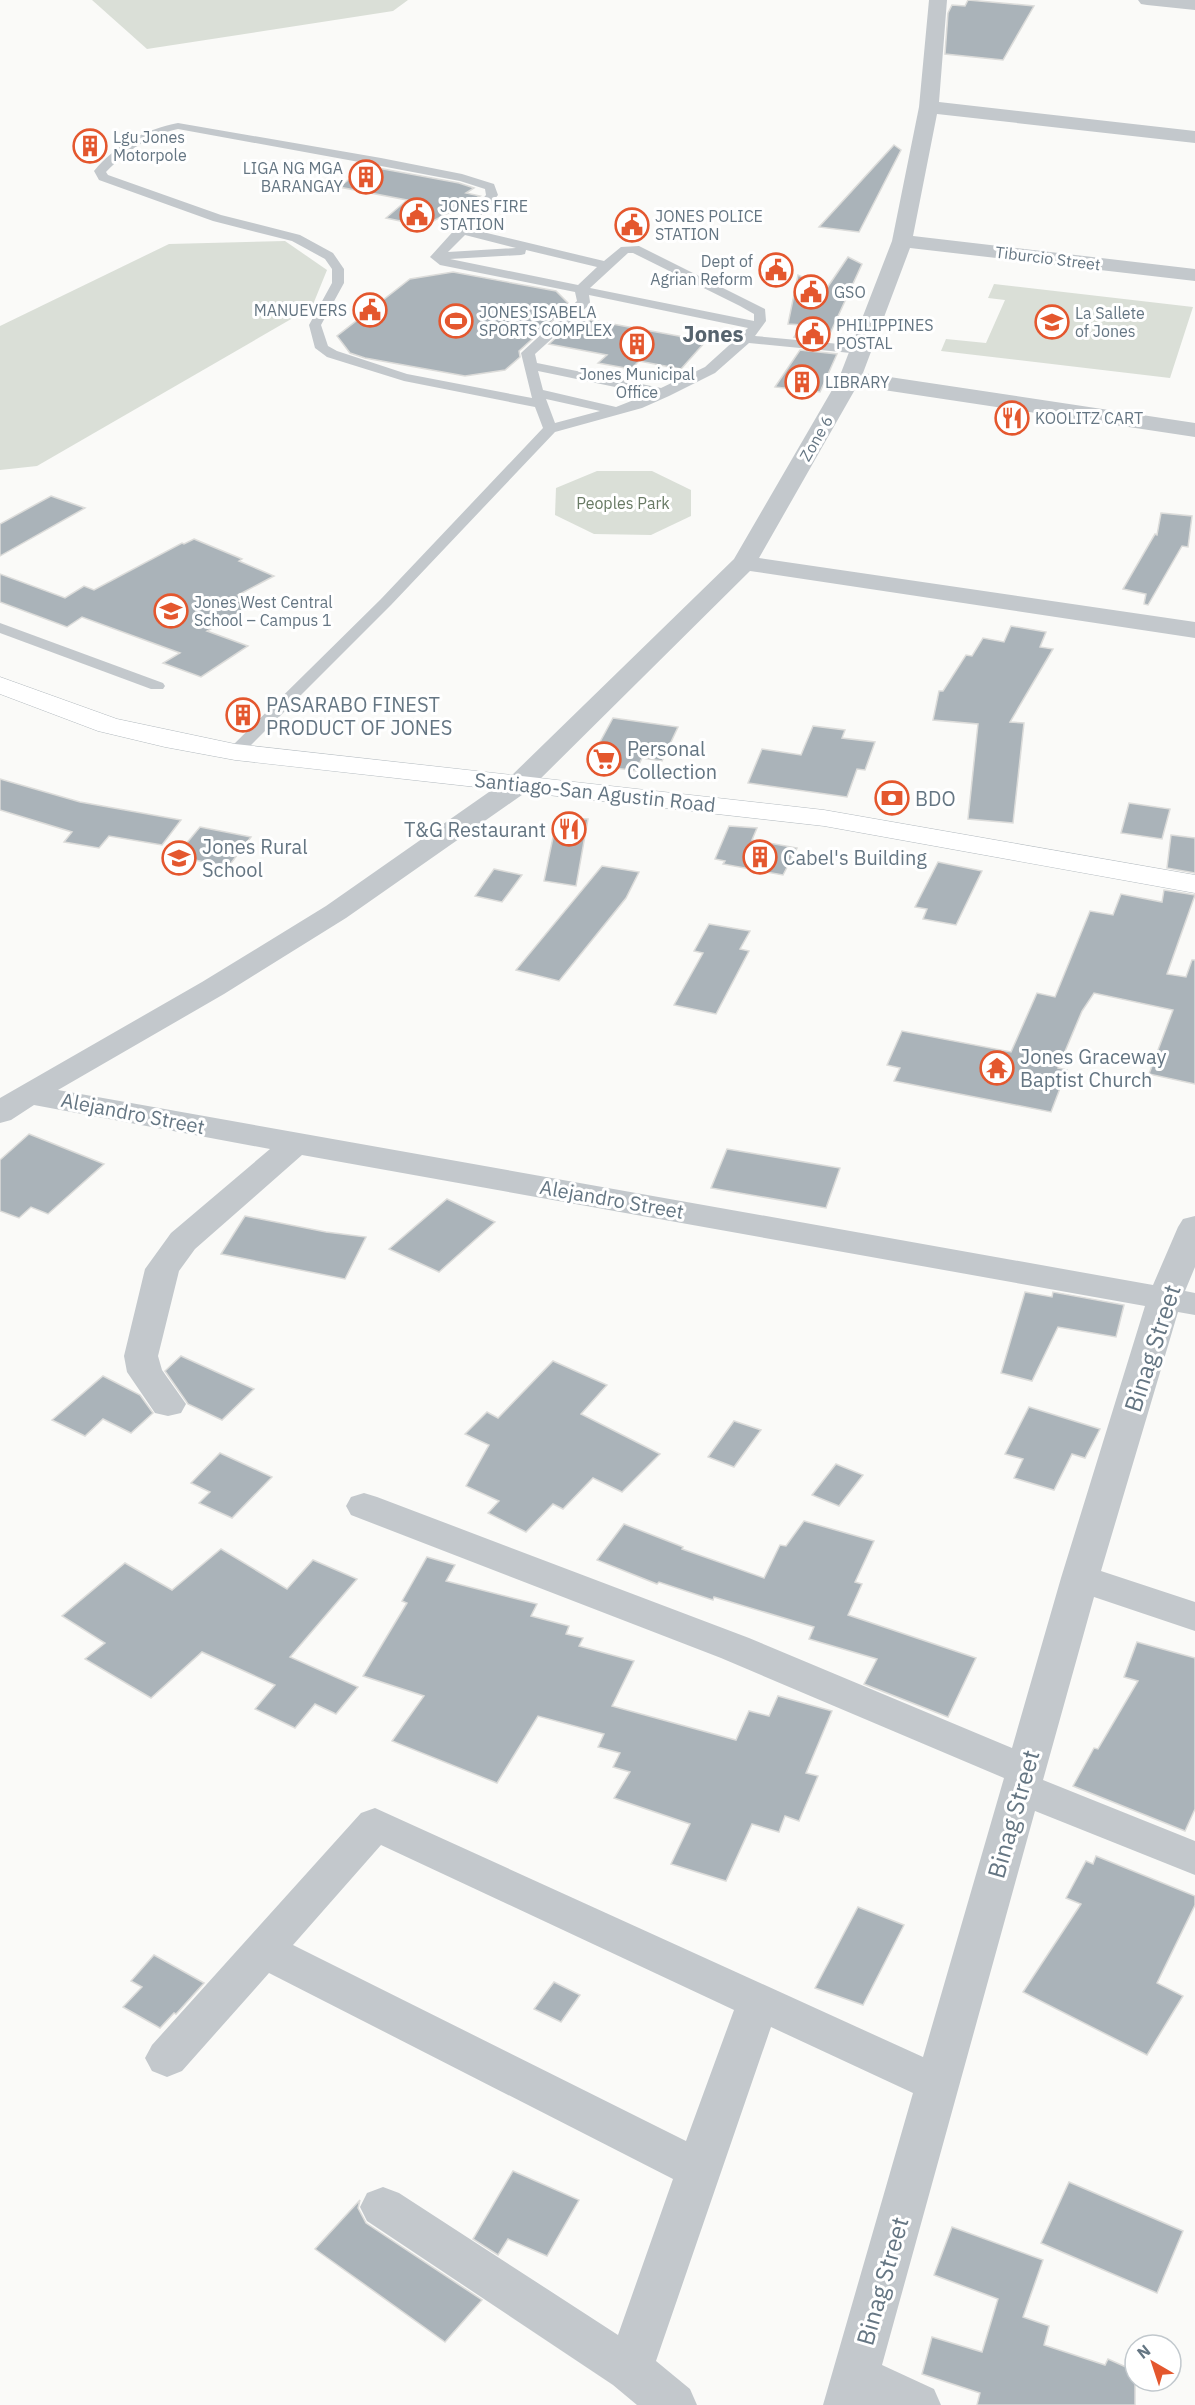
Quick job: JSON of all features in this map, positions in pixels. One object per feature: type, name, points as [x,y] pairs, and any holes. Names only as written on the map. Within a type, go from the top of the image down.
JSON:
[{"type":"main road","name":"Santiago-San Agustin Road","points":[[0,685],[108,725],[165,739],[235,752],[824,818],[1195,884]]},
{"type":"street","name":"Zone 6","points":[[0,1113],[28,1094],[213,988],[336,912],[519,784],[744,563],[850,378],[902,241],[929,107],[938,0]]},
{"type":"street","points":[[1147,0],[1195,5]]},
{"type":"street","points":[[929,107],[1195,137]]},
{"type":"street","name":"Tiburcio Street","points":[[902,241],[1195,275]]},
{"type":"street","points":[[850,378],[1195,430]]},
{"type":"street","points":[[744,563],[1195,630]]},
{"type":"street","name":"Alejandro Street","points":[[28,1094],[1180,1301]]},
{"type":"street","points":[[168,1404],[145,1372],[141,1356],[162,1269],[183,1241],[296,1143]]},
{"type":"street","name":"Binag Street","points":[[851,2391],[1080,1578],[1180,1301],[1195,1227]]},
{"type":"street","points":[[364,1506],[735,1648],[1195,1858]]},
{"type":"street","points":[[1080,1578],[1195,1617]]},
{"type":"street","points":[[167,2058],[375,1824],[937,2084]]},
{"type":"street","points":[[263,1950],[699,2170]]},
{"type":"street","points":[[630,2369],[727,2086],[759,2001]]},
{"type":"street","points":[[383,2207],[630,2369],[673,2405]]},
{"type":"street","points":[[851,2391],[917,2405]]},
{"type":"lane","points":[[436,257],[462,231],[492,195],[490,187],[462,178],[393,164],[194,127],[171,127],[149,134],[112,158],[100,171],[103,177],[120,185],[217,218],[296,238],[329,256],[338,269],[338,283],[315,325],[322,348],[332,354],[404,376],[617,410]]},
{"type":"lane","points":[[462,231],[606,265]]},
{"type":"lane","points":[[235,752],[386,602],[550,429],[638,405],[710,370],[746,339],[759,321],[760,312],[745,303],[635,249],[625,250],[606,265],[582,290]]},
{"type":"lane","points":[[436,257],[542,250]]},
{"type":"lane","points":[[436,257],[443,263],[755,325]]},
{"type":"lane","points":[[550,429],[539,399],[528,353],[584,302],[582,290]]},
{"type":"lane","points":[[746,339],[861,350]]},
{"type":"lane","points":[[531,366],[664,393]]},
{"type":"lane","points":[[0,628],[157,686]]},
{"type":"green space","points":[[92,0],[408,0],[393,11],[147,49]]},
{"type":"green space","points":[[285,241],[327,270],[312,307],[37,466],[0,470],[0,326],[169,244]]},
{"type":"green space","points":[[994,284],[1193,307],[1170,378],[941,351],[946,339],[986,343],[1005,300],[988,298]]},
{"type":"green space","name":"Peoples Park","points":[[597,471],[652,471],[691,490],[691,516],[651,535],[594,534],[555,515],[556,488]]},
{"type":"building","points":[[968,0],[1034,6],[1003,60],[945,54],[948,13],[952,5],[965,6]]},
{"type":"building","points":[[894,145],[901,150],[859,232],[819,227]]},
{"type":"building","points":[[367,166],[459,183],[474,188],[466,193],[480,196],[424,226],[386,218],[407,200],[339,187]]},
{"type":"building","points":[[848,257],[862,264],[827,340],[794,337],[802,325],[788,324],[798,275],[827,288]]},
{"type":"building","name":"JONES ISABELA SPORTS COMPLEX","points":[[453,272],[556,291],[570,305],[519,351],[520,357],[505,370],[465,376],[365,358],[350,353],[337,336],[410,279]]},
{"type":"building","name":"Jones Municipal Office","points":[[581,315],[585,319],[706,341],[681,369],[639,361],[631,369],[598,363],[607,355],[549,344]]},
{"type":"building","points":[[800,350],[837,354],[820,392],[775,387]]},
{"type":"building","points":[[51,496],[85,508],[0,556],[0,524]]},
{"type":"building","points":[[1161,513],[1192,516],[1188,547],[1182,546],[1148,605],[1144,604],[1146,594],[1123,589],[1155,534],[1157,535]]},
{"type":"building","points":[[194,539],[242,559],[239,561],[274,576],[238,595],[256,603],[207,631],[248,646],[201,677],[163,663],[180,653],[82,617],[67,627],[0,602],[0,574],[65,598],[84,586],[94,590],[182,543]]},
{"type":"building","points":[[1011,626],[1046,632],[1040,647],[1053,649],[1010,722],[1024,723],[1013,823],[968,819],[978,724],[933,720],[939,691],[943,691],[966,655],[972,656],[983,638],[1004,642]]},
{"type":"building","points":[[613,718],[678,727],[662,761],[642,758],[636,771],[588,764]]},
{"type":"building","points":[[813,726],[845,730],[842,738],[875,742],[865,770],[857,769],[847,797],[748,783],[762,749],[801,755]]},
{"type":"building","points":[[0,779],[80,802],[181,820],[162,845],[109,836],[99,848],[64,842],[72,832],[0,810]]},
{"type":"building","points":[[1129,803],[1170,809],[1162,839],[1121,833]]},
{"type":"building","points":[[557,818],[588,819],[576,886],[544,881]]},
{"type":"building","name":"Cabel's Building","points":[[729,826],[757,828],[752,840],[797,848],[783,875],[723,864],[725,861],[715,859]]},
{"type":"building","points":[[200,827],[251,837],[228,867],[176,856]]},
{"type":"building","points":[[1171,835],[1195,838],[1195,873],[1167,868]]},
{"type":"building","points":[[938,862],[982,871],[956,925],[923,919],[927,909],[915,907]]},
{"type":"building","points":[[602,866],[639,872],[626,898],[559,981],[516,970]]},
{"type":"building","points":[[494,869],[522,875],[502,902],[475,896]]},
{"type":"building","points":[[1164,890],[1195,895],[1167,974],[1186,977],[1192,960],[1195,960],[1195,1084],[1149,1074],[1173,1010],[1094,993],[1082,1011],[1058,1068],[1067,1070],[1051,1112],[894,1081],[900,1068],[887,1065],[902,1031],[1011,1052],[1037,993],[1055,997],[1090,911],[1113,915],[1121,894],[1162,902]]},
{"type":"building","points":[[709,924],[750,931],[740,949],[749,951],[716,1014],[674,1005],[703,953],[694,951]]},
{"type":"building","points":[[29,1134],[104,1164],[48,1214],[31,1207],[19,1218],[0,1211],[0,1160]]},
{"type":"building","points":[[727,1149],[840,1168],[826,1208],[711,1188]]},
{"type":"building","points":[[447,1199],[495,1222],[439,1272],[389,1249]]},
{"type":"building","points":[[245,1216],[326,1232],[366,1237],[345,1279],[221,1254]]},
{"type":"building","points":[[1025,1292],[1052,1297],[1053,1292],[1124,1305],[1116,1337],[1058,1327],[1032,1381],[1001,1373]]},
{"type":"building","points":[[181,1356],[254,1389],[222,1420],[188,1404],[165,1371]]},
{"type":"building","points":[[553,1361],[607,1385],[581,1414],[660,1454],[622,1492],[593,1478],[563,1509],[553,1504],[526,1532],[488,1513],[499,1501],[466,1486],[489,1445],[465,1434],[487,1412],[498,1418]]},
{"type":"building","points":[[103,1376],[140,1395],[153,1413],[131,1433],[103,1419],[85,1436],[52,1420]]},
{"type":"building","points":[[1029,1407],[1100,1429],[1085,1458],[1072,1454],[1054,1490],[1014,1478],[1023,1459],[1005,1454]]},
{"type":"building","points":[[734,1421],[761,1430],[734,1467],[708,1457]]},
{"type":"building","points":[[220,1453],[272,1477],[232,1518],[199,1503],[210,1492],[191,1483]]},
{"type":"building","points":[[836,1464],[863,1475],[839,1506],[812,1495]]},
{"type":"building","points":[[804,1521],[874,1541],[855,1582],[862,1584],[848,1615],[976,1658],[948,1717],[864,1684],[877,1659],[809,1639],[814,1627],[714,1597],[713,1600],[659,1582],[657,1584],[597,1560],[624,1524],[683,1547],[682,1549],[764,1578],[780,1545],[786,1546]]},
{"type":"building","points":[[221,1549],[287,1589],[313,1560],[357,1579],[290,1657],[358,1687],[336,1714],[315,1704],[295,1728],[255,1709],[275,1685],[202,1652],[151,1698],[85,1659],[105,1643],[62,1616],[125,1563],[172,1590]]},
{"type":"building","points":[[427,1557],[455,1565],[446,1581],[537,1604],[531,1616],[569,1626],[566,1634],[583,1638],[579,1646],[634,1661],[612,1706],[736,1740],[749,1711],[769,1716],[778,1696],[832,1711],[806,1773],[818,1776],[799,1821],[785,1816],[779,1832],[752,1824],[726,1881],[671,1864],[690,1824],[614,1798],[630,1772],[613,1767],[620,1753],[598,1747],[604,1734],[538,1716],[497,1783],[392,1741],[424,1696],[363,1676],[407,1603],[402,1601]]},
{"type":"building","points":[[1137,1642],[1195,1658],[1195,1809],[1185,1831],[1073,1786],[1094,1748],[1098,1749],[1138,1681],[1124,1677]]},
{"type":"building","points":[[1096,1856],[1195,1896],[1195,1905],[1157,1983],[1183,1996],[1147,2055],[1023,1992],[1081,1904],[1066,1898],[1086,1861],[1093,1864]]},
{"type":"building","points":[[858,1907],[904,1925],[863,2005],[815,1988]]},
{"type":"building","points":[[154,1955],[204,1983],[160,2028],[123,2007],[142,1987],[131,1981]]},
{"type":"building","points":[[554,1982],[580,1995],[561,2022],[534,2009]]},
{"type":"building","points":[[513,2171],[579,2200],[547,2256],[508,2239],[498,2255],[473,2239]]},
{"type":"building","points":[[1069,2182],[1183,2231],[1157,2293],[1041,2243]]},
{"type":"building","points":[[360,2200],[358,2208],[366,2223],[482,2300],[445,2342],[315,2249]]},
{"type":"building","points":[[952,2227],[1043,2260],[1023,2317],[1049,2326],[1044,2345],[1105,2365],[1108,2359],[1123,2366],[1123,2393],[1135,2393],[1135,2405],[977,2405],[980,2393],[922,2374],[932,2337],[982,2352],[998,2299],[934,2275]]},
{"type":"place","name":"Lgu Jones Motorpole","points":[[90,146]]},
{"type":"place","name":"LIGA NG MGA BARANGAY","points":[[366,177]]},
{"type":"place","name":"JONES FIRE STATION","points":[[417,215]]},
{"type":"place","name":"JONES POLICE STATION","points":[[632,225]]},
{"type":"place","name":"Dept of Agrian Reform","points":[[776,270]]},
{"type":"place","name":"GSO","points":[[811,292]]},
{"type":"place","name":"MANUEVERS","points":[[370,310]]},
{"type":"place","name":"JONES ISABELA SPORTS COMPLEX","points":[[456,321]]},
{"type":"place","name":"La Sallete of Jones","points":[[1052,322]]},
{"type":"place","name":"PHILIPPINES POSTAL","points":[[813,334]]},
{"type":"place","name":"Jones Municipal Office","points":[[637,344]]},
{"type":"place","name":"LIBRARY","points":[[802,382]]},
{"type":"place","name":"KOOLITZ CART","points":[[1012,418]]},
{"type":"place","name":"Jones West Central School – Campus 1","points":[[171,611]]},
{"type":"place","name":"PASARABO FINEST PRODUCT OF JONES","points":[[243,715]]},
{"type":"place","name":"Personal Collection","points":[[604,759]]},
{"type":"place","name":"BDO","points":[[892,798]]},
{"type":"place","name":"T&G Restaurant","points":[[569,829]]},
{"type":"place","name":"Cabel's Building","points":[[760,857]]},
{"type":"place","name":"Jones Rural School","points":[[179,858]]},
{"type":"place","name":"Jones Graceway Baptist Church","points":[[997,1068]]},
{"type":"district","name":"Jones","points":[[713,333]]}]
